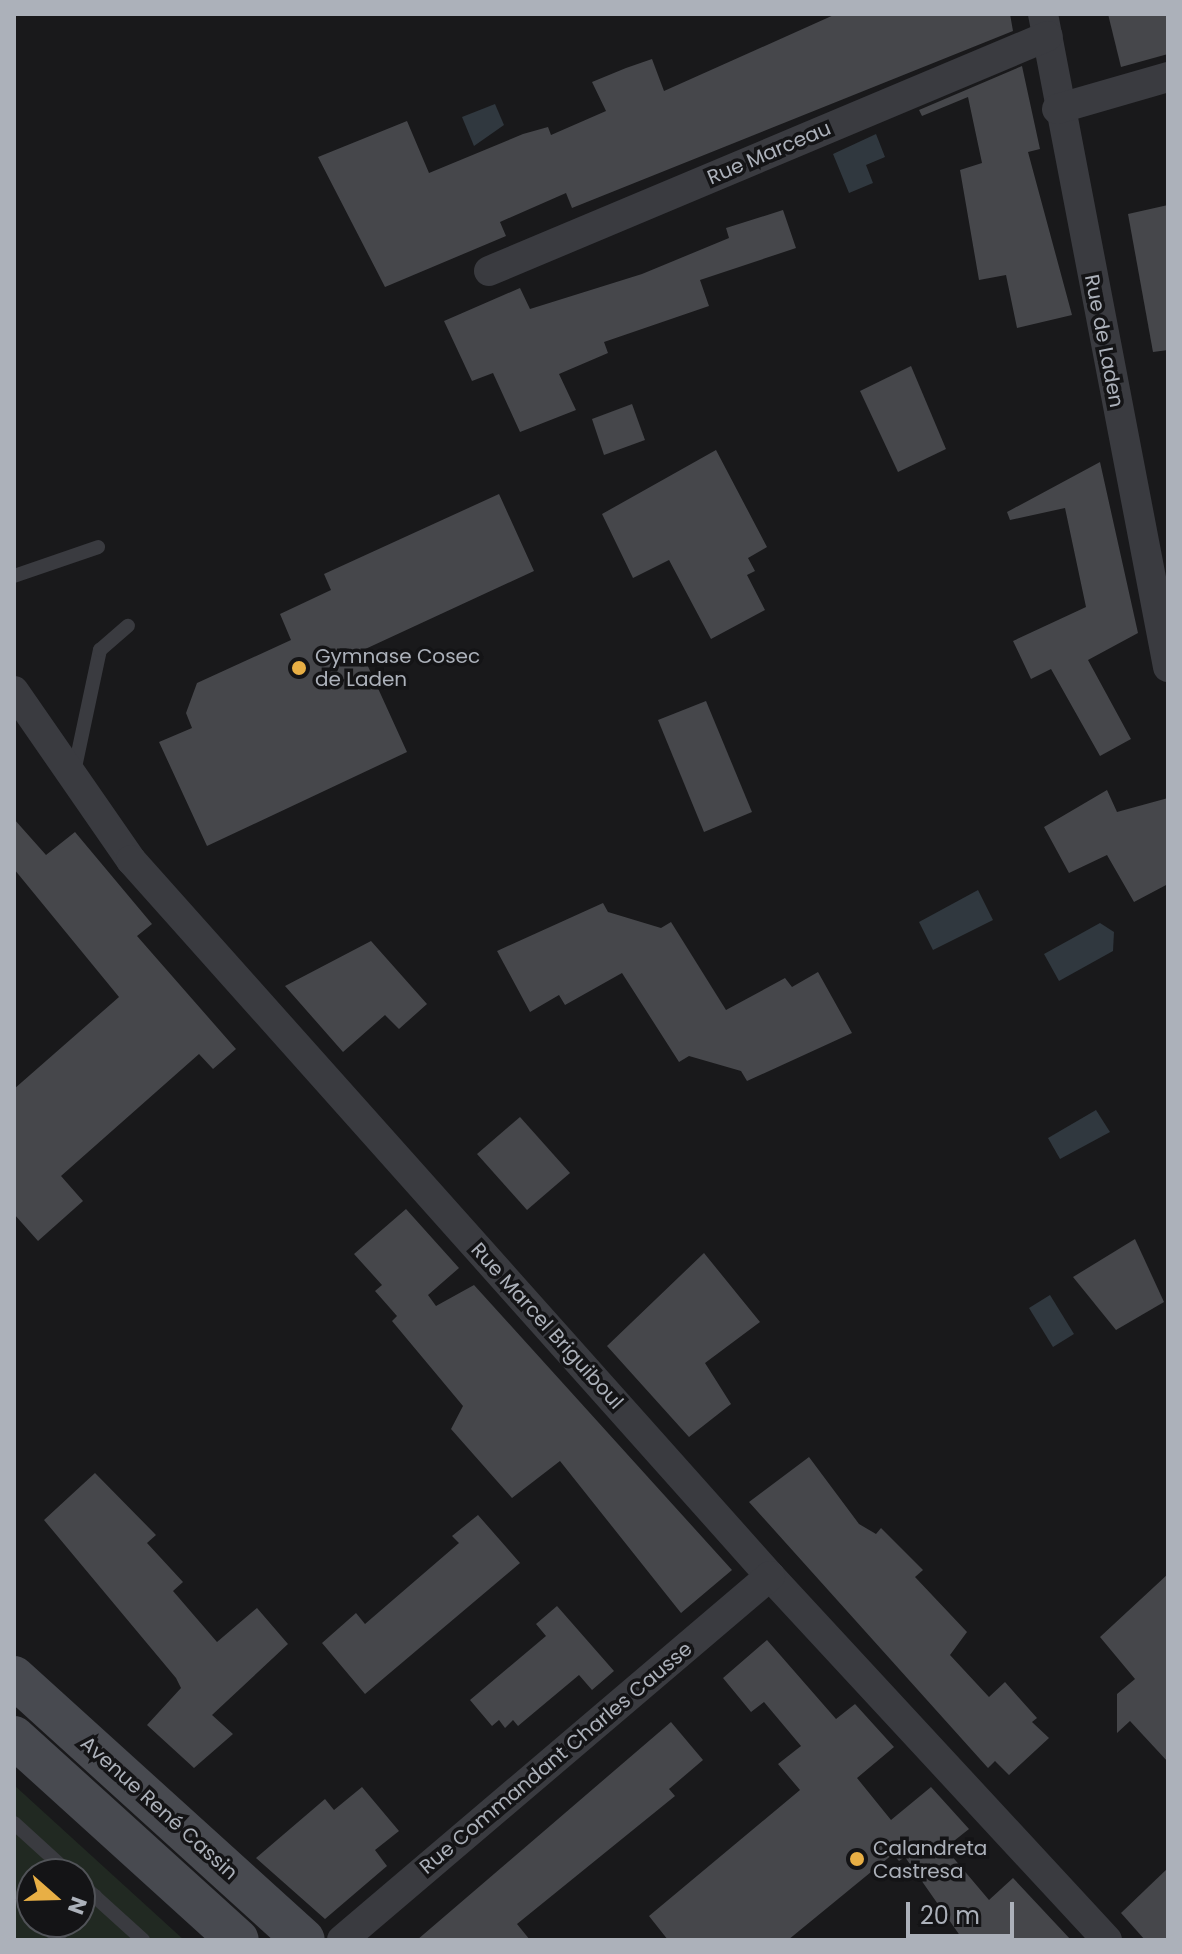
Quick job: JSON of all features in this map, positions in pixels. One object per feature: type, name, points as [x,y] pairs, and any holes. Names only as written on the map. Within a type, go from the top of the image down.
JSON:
[{"type":"main road","name":"Avenue René Cassin","points":[[14,1677],[304,1940]]},
{"type":"main road","points":[[14,1737],[238,1940]]},
{"type":"main road","points":[[93,1809],[124,1776]]},
{"type":"street","name":"Rue de Laden","points":[[1045,25],[1057,109],[1162,603],[1168,667]]},
{"type":"street","name":"Rue Marceau","points":[[489,271],[1045,25]]},
{"type":"street","points":[[1057,109],[1168,77]]},
{"type":"street","name":"Rue Marcel Briguiboul","points":[[14,691],[72,781],[131,860],[770,1576],[1107,1940]]},
{"type":"street","name":"Rue Commandant Charles Causse","points":[[342,1940],[770,1576]]},
{"type":"lane","points":[[14,576],[98,547]]},
{"type":"lane","points":[[72,781],[100,650],[128,626]]},
{"type":"lane","points":[[14,1823],[52,1858]]},
{"type":"lane","points":[[96,1897],[143,1940]]},
{"type":"shaded area","points":[[495,104],[504,125],[474,146],[462,117]]},
{"type":"shaded area","points":[[876,134],[885,157],[866,165],[873,183],[849,193],[833,154]]},
{"type":"shaded area","points":[[978,890],[993,920],[933,950],[919,922]]},
{"type":"shaded area","points":[[1100,923],[1114,932],[1113,951],[1059,981],[1044,954]]},
{"type":"shaded area","points":[[1096,1110],[1110,1132],[1060,1159],[1048,1138]]},
{"type":"shaded area","points":[[1050,1295],[1074,1334],[1053,1347],[1029,1308]]},
{"type":"shaded area","points":[[14,1785],[94,1858],[16,1858],[16,1938],[96,1938],[96,1860],[184,1940],[14,1940]]},
{"type":"building","points":[[836,14],[1010,14],[1013,31],[572,208],[566,193],[500,222],[506,236],[385,287],[318,157],[407,121],[429,173],[523,134],[548,127],[551,135],[606,111],[592,82],[626,68],[652,59],[664,91]]},
{"type":"building","points":[[1108,14],[1168,14],[1168,54],[1121,67]]},
{"type":"building","points":[[1022,66],[1040,149],[1028,152],[1072,315],[1017,328],[1006,275],[979,280],[960,170],[982,163],[968,97],[922,116],[919,110]]},
{"type":"building","points":[[1168,205],[1168,350],[1153,352],[1128,214]]},
{"type":"building","points":[[783,210],[796,248],[700,280],[709,306],[604,342],[608,353],[559,374],[576,410],[520,432],[493,373],[472,381],[444,321],[520,288],[530,309],[642,274],[729,238],[726,228]]},
{"type":"building","points":[[911,366],[946,449],[898,472],[860,391]]},
{"type":"building","points":[[632,404],[645,440],[604,455],[592,419]]},
{"type":"building","points":[[716,450],[767,547],[748,558],[755,571],[747,575],[765,610],[711,639],[669,560],[633,578],[602,514]]},
{"type":"building","points":[[1100,462],[1138,633],[1088,660],[1131,739],[1100,756],[1051,669],[1031,679],[1013,641],[1086,607],[1065,508],[1010,520],[1007,512]]},
{"type":"building","name":"Gymnase Cosec de Laden","points":[[499,494],[534,571],[361,651],[407,752],[207,846],[159,742],[192,728],[186,713],[197,683],[291,640],[280,614],[331,590],[324,574]]},
{"type":"building","points":[[706,701],[752,812],[704,832],[658,720]]},
{"type":"building","points":[[1107,790],[1117,812],[1168,798],[1168,884],[1134,902],[1107,855],[1069,873],[1044,827]]},
{"type":"building","points":[[14,819],[46,855],[75,832],[152,924],[137,936],[236,1049],[213,1069],[199,1054],[61,1176],[83,1201],[38,1241],[14,1214],[14,1089],[119,997],[14,869]]},
{"type":"building","points":[[603,903],[608,912],[661,928],[671,922],[726,1010],[785,978],[792,987],[818,972],[852,1033],[747,1081],[741,1071],[689,1056],[679,1062],[622,973],[565,1005],[559,995],[530,1012],[497,951]]},
{"type":"building","points":[[371,941],[427,1004],[399,1029],[385,1015],[343,1052],[285,986]]},
{"type":"building","points":[[520,1117],[570,1173],[527,1210],[477,1154]]},
{"type":"building","points":[[406,1209],[459,1268],[428,1295],[436,1306],[474,1285],[732,1570],[681,1613],[560,1461],[512,1498],[451,1429],[463,1406],[392,1321],[397,1316],[375,1291],[382,1285],[354,1254]]},
{"type":"building","points":[[1135,1239],[1164,1302],[1116,1330],[1073,1277]]},
{"type":"building","points":[[704,1253],[760,1322],[705,1363],[731,1404],[689,1437],[607,1346]]},
{"type":"building","points":[[809,1457],[859,1524],[876,1534],[881,1528],[923,1570],[915,1577],[967,1632],[950,1655],[989,1697],[1005,1682],[1037,1718],[1032,1722],[1049,1738],[1009,1775],[995,1761],[988,1768],[749,1502]]},
{"type":"building","points":[[95,1473],[156,1535],[147,1543],[183,1582],[173,1591],[217,1642],[257,1608],[288,1644],[212,1715],[233,1734],[194,1768],[147,1725],[181,1688],[176,1678],[44,1520]]},
{"type":"building","points":[[478,1515],[520,1563],[365,1694],[322,1643],[356,1613],[365,1624],[459,1543],[452,1536]]},
{"type":"building","points":[[1168,1574],[1168,1762],[1130,1721],[1117,1733],[1117,1694],[1135,1679],[1100,1637]]},
{"type":"building","points":[[557,1606],[614,1671],[592,1690],[579,1675],[518,1726],[513,1720],[505,1728],[499,1720],[492,1726],[470,1700],[546,1636],[536,1624]]},
{"type":"building","name":"Calandreta Castresa","points":[[767,1640],[836,1719],[855,1704],[894,1747],[857,1778],[891,1820],[931,1787],[969,1829],[945,1848],[989,1900],[1013,1878],[1071,1940],[963,1940],[905,1857],[899,1861],[893,1854],[788,1940],[668,1940],[649,1916],[800,1790],[778,1764],[801,1746],[764,1702],[751,1712],[723,1678]]},
{"type":"building","points":[[671,1722],[703,1760],[669,1789],[675,1796],[517,1924],[530,1940],[417,1940]]},
{"type":"building","points":[[362,1787],[399,1831],[375,1850],[387,1866],[325,1919],[256,1858],[325,1799],[334,1810]]},
{"type":"building","points":[[1168,1868],[1168,1940],[1145,1940],[1121,1913]]},
{"type":"place","name":"Gymnase Cosec de Laden","points":[[299,668]]},
{"type":"place","name":"Calandreta Castresa","points":[[857,1859]]}]
